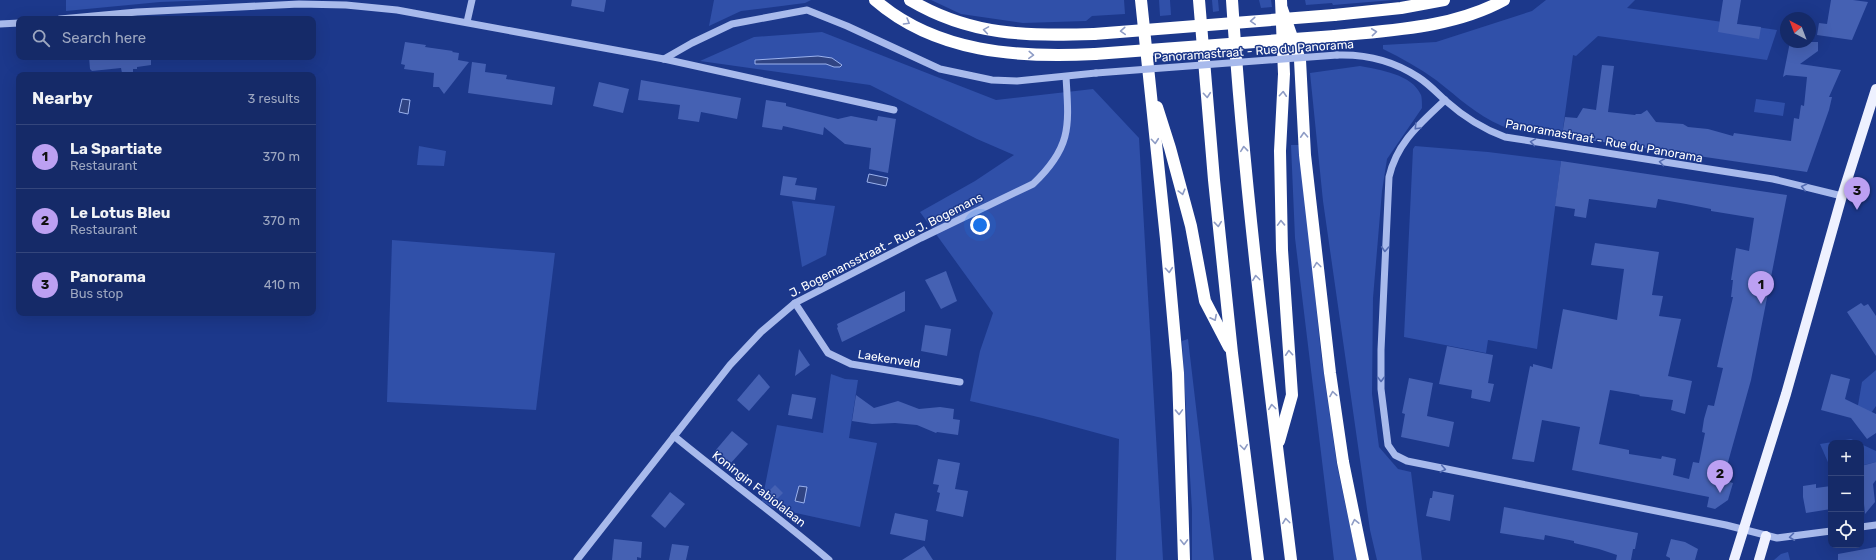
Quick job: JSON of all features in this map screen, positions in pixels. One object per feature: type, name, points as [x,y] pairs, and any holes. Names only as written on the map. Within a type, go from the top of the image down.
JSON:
[{"type":"highway","points":[[874,0],[903,20],[926,32],[977,50],[1036,56],[1095,54],[1335,36],[1433,24],[1467,15],[1504,0]]},
{"type":"highway","points":[[910,0],[948,19],[976,28],[1011,34],[1034,35],[1094,34],[1334,15],[1401,8],[1444,0]]},
{"type":"highway","points":[[1141,0],[1166,239],[1178,373],[1184,560]]},
{"type":"highway","points":[[1199,0],[1214,180],[1232,353],[1258,560]]},
{"type":"highway","points":[[1232,0],[1237,82],[1255,264],[1291,560]]},
{"type":"highway","points":[[1277,446],[1292,395],[1282,250],[1280,151],[1284,74],[1281,4]]},
{"type":"highway","points":[[1281,4],[1300,60],[1305,155],[1330,373],[1343,462],[1363,560]]},
{"type":"highway","points":[[1151,88],[1170,148],[1191,226],[1205,301],[1232,353]]},
{"type":"main road","points":[[1734,560],[1786,394],[1842,196],[1876,89]]},
{"type":"main road","points":[[1759,560],[1766,536]]},
{"type":"street","points":[[467,22],[472,0]]},
{"type":"street","points":[[93,16],[137,12],[299,4],[397,10],[467,22],[497,30],[664,59],[894,110]]},
{"type":"street","name":"Panoramastraat - Rue du Panorama","points":[[664,59],[692,43],[732,24],[807,10],[847,26],[940,69],[992,80],[1017,81],[1096,73],[1354,54],[1371,57],[1397,66],[1418,77],[1472,121],[1505,137],[1773,179],[1842,196]]},
{"type":"street","points":[[0,24],[16,22]]},
{"type":"street","name":"J. Bogemansstraat - Rue J. Bogemans","points":[[577,560],[730,365],[761,332],[795,303],[921,238],[1033,184],[1047,171],[1057,157],[1066,137],[1068,112],[1066,77]]},
{"type":"street","points":[[1445,100],[1417,128],[1401,147],[1393,162],[1389,181],[1381,350],[1381,389],[1387,441],[1392,452],[1399,458],[1407,461],[1726,525],[1766,536],[1783,538],[1828,532]]},
{"type":"street","name":"Laekenveld","points":[[795,303],[828,353],[842,360],[851,364],[960,382]]},
{"type":"street","name":"Koningin Fabiolalaan","points":[[674,436],[790,526],[830,560]]},
{"type":"street","points":[[1864,527],[1876,525]]},
{"type":"shaded area","points":[[66,0],[214,0],[160,2],[66,11]]},
{"type":"shaded area","points":[[714,0],[811,0],[805,3],[741,11],[709,26]]},
{"type":"shaded area","points":[[931,0],[1124,0],[1125,14],[1092,16],[1086,21],[1023,23],[961,14]]},
{"type":"shaded area","points":[[1159,0],[1170,0],[1171,15],[1160,16]]},
{"type":"shaded area","points":[[1212,0],[1218,0],[1219,11],[1213,12]]},
{"type":"shaded area","points":[[1259,0],[1271,0],[1272,7],[1261,8]]},
{"type":"shaded area","points":[[1305,0],[1393,0],[1333,5],[1332,3],[1306,5]]},
{"type":"shaded area","points":[[1546,0],[1635,0],[1627,8],[1777,30],[1767,60],[1598,36],[1576,56],[1573,55],[1562,136],[1509,129],[1493,122],[1475,111],[1417,67],[1383,49],[1383,45],[1436,42],[1532,11]]},
{"type":"shaded area","points":[[822,32],[996,100],[1093,89],[1139,138],[1163,560],[1116,560],[1119,439],[1042,418],[970,401],[980,351],[993,313],[920,212],[975,181],[1014,155],[977,139],[870,85],[700,61],[754,37]]},
{"type":"shaded area","points":[[818,56],[832,58],[842,65],[840,67],[834,67],[826,64],[755,64],[755,60]]},
{"type":"shaded area","points":[[1360,66],[1386,71],[1403,78],[1417,88],[1422,98],[1422,108],[1387,159],[1382,191],[1373,298],[1372,394],[1379,447],[1398,469],[1411,472],[1422,560],[1377,560],[1370,530],[1323,201],[1310,73]]},
{"type":"shaded area","points":[[402,99],[410,100],[408,114],[399,112]]},
{"type":"shaded area","points":[[1756,99],[1785,103],[1783,116],[1754,112]]},
{"type":"shaded area","points":[[1291,145],[1300,145],[1321,354],[1337,465],[1357,560],[1334,560],[1295,238]]},
{"type":"shaded area","points":[[419,146],[446,151],[444,166],[417,165]]},
{"type":"shaded area","points":[[1415,146],[1488,152],[1561,161],[1537,349],[1488,340],[1486,353],[1404,337],[1413,149]]},
{"type":"shaded area","points":[[869,174],[888,178],[886,186],[867,182]]},
{"type":"shaded area","points":[[792,201],[835,206],[826,255],[802,267]]},
{"type":"shaded area","points":[[392,240],[555,253],[536,410],[387,402]]},
{"type":"shaded area","points":[[1188,339],[1214,560],[1192,560],[1192,510],[1182,341]]},
{"type":"shaded area","points":[[1876,370],[1876,406],[1869,416],[1857,411],[1862,382]]},
{"type":"shaded area","points":[[831,374],[845,379],[858,380],[849,438],[877,443],[860,527],[773,508],[762,501],[777,425],[823,433]]},
{"type":"shaded area","points":[[1828,443],[1828,462],[1820,444]]},
{"type":"shaded area","points":[[1864,445],[1876,451],[1876,462],[1864,465]]},
{"type":"shaded area","points":[[1864,465],[1866,477],[1864,477]]},
{"type":"shaded area","points":[[799,486],[807,487],[804,503],[795,501]]},
{"type":"shaded area","points":[[1788,552],[1790,560],[1774,560],[1781,554]]},
{"type":"building","points":[[572,0],[606,0],[604,12],[571,6]]},
{"type":"building","points":[[1723,0],[1741,0],[1737,24],[1761,27],[1759,39],[1718,32]]},
{"type":"building","points":[[1831,0],[1868,2],[1852,40],[1817,35],[1819,23],[1827,24]]},
{"type":"building","points":[[405,42],[426,45],[425,47],[453,51],[452,52],[459,53],[458,60],[469,62],[444,94],[439,87],[433,87],[434,73],[404,69],[405,65],[401,64]]},
{"type":"building","points":[[1816,42],[1818,42],[1818,51],[1800,64],[1841,70],[1829,97],[1832,97],[1829,110],[1807,172],[1562,136],[1565,117],[1577,118],[1583,108],[1596,110],[1602,65],[1614,66],[1608,112],[1635,115],[1641,114],[1647,110],[1656,122],[1683,124],[1688,127],[1708,129],[1733,136],[1734,133],[1791,141],[1794,118],[1799,119],[1801,105],[1804,106],[1807,77],[1786,75],[1783,77],[1789,48],[1816,48]]},
{"type":"building","points":[[89,60],[151,60],[151,65],[137,67],[137,69],[133,69],[133,72],[122,72],[121,68],[92,71],[90,69]]},
{"type":"building","points":[[472,62],[486,64],[485,72],[507,75],[506,79],[555,87],[552,105],[468,93]]},
{"type":"building","points":[[641,80],[741,98],[737,119],[701,112],[699,122],[678,119],[680,105],[638,100]]},
{"type":"building","points":[[599,82],[629,89],[623,113],[593,106]]},
{"type":"building","points":[[766,100],[786,103],[786,106],[838,119],[851,116],[877,121],[878,116],[896,119],[888,173],[869,169],[871,148],[845,144],[824,127],[823,135],[783,126],[782,130],[762,127]]},
{"type":"building","points":[[1561,161],[1787,195],[1751,380],[1723,480],[1733,483],[1728,500],[1715,509],[1707,507],[1709,497],[1572,470],[1580,427],[1542,420],[1534,462],[1512,459],[1530,366],[1533,367],[1533,364],[1552,369],[1563,309],[1617,320],[1624,269],[1591,265],[1595,243],[1659,252],[1652,295],[1663,296],[1659,316],[1681,319],[1668,376],[1692,381],[1685,414],[1671,410],[1673,400],[1639,396],[1640,395],[1610,390],[1599,444],[1629,450],[1629,454],[1661,459],[1662,456],[1676,459],[1673,475],[1689,479],[1693,462],[1699,463],[1705,433],[1702,432],[1704,419],[1708,405],[1714,406],[1723,368],[1717,367],[1733,297],[1731,297],[1733,280],[1731,280],[1736,248],[1749,251],[1754,218],[1711,211],[1711,209],[1686,204],[1658,199],[1656,208],[1589,199],[1586,218],[1574,216],[1575,209],[1555,206]]},
{"type":"building","points":[[783,176],[797,178],[795,185],[817,188],[815,200],[780,195]]},
{"type":"building","points":[[946,271],[957,301],[941,309],[925,280]]},
{"type":"building","points":[[905,291],[905,311],[842,342],[837,324]]},
{"type":"building","points":[[1861,303],[1864,306],[1868,304],[1876,316],[1876,356],[1847,312]]},
{"type":"building","points":[[925,325],[951,329],[947,356],[921,351]]},
{"type":"building","points":[[1447,346],[1493,355],[1488,383],[1494,384],[1490,402],[1471,398],[1472,390],[1439,384]]},
{"type":"building","points":[[799,349],[810,365],[795,376]]},
{"type":"building","points":[[759,374],[770,387],[749,411],[737,400]]},
{"type":"building","points":[[1831,374],[1850,379],[1845,399],[1876,414],[1876,433],[1867,439],[1851,418],[1821,410]]},
{"type":"building","points":[[1409,378],[1433,383],[1427,416],[1454,422],[1449,447],[1401,437],[1405,414],[1402,413]]},
{"type":"building","points":[[792,394],[816,398],[812,419],[788,415]]},
{"type":"building","points":[[856,395],[874,408],[898,401],[919,409],[940,407],[954,409],[953,419],[960,420],[958,435],[936,433],[917,425],[895,423],[872,424],[852,421]]},
{"type":"building","points":[[732,431],[748,444],[730,464],[715,451]]},
{"type":"building","points":[[938,459],[960,463],[955,489],[968,491],[963,517],[936,511],[940,493],[937,492],[939,485],[933,484]]},
{"type":"building","points":[[1876,462],[1876,480],[1873,484],[1875,502],[1865,514],[1864,504],[1864,465]]},
{"type":"building","points":[[1816,484],[1816,488],[1828,486],[1828,509],[1806,513],[1803,497],[1803,486]]},
{"type":"building","points":[[775,485],[783,493],[774,502],[766,494]]},
{"type":"building","points":[[1433,491],[1454,495],[1450,521],[1426,516]]},
{"type":"building","points":[[670,492],[685,504],[665,528],[651,516]]},
{"type":"building","points":[[1504,507],[1638,533],[1631,560],[1616,560],[1617,555],[1574,543],[1574,541],[1545,535],[1544,540],[1500,533]]},
{"type":"building","points":[[895,513],[928,520],[925,541],[890,534]]},
{"type":"building","points":[[614,539],[642,542],[641,558],[637,557],[637,560],[612,560]]},
{"type":"building","points":[[1671,539],[1685,542],[1698,549],[1695,560],[1670,560],[1670,558],[1666,556]]},
{"type":"building","points":[[672,544],[689,546],[686,560],[669,560]]},
{"type":"building","points":[[924,546],[933,560],[902,560]]},
{"type":"building","points":[[1876,547],[1876,560],[1838,560],[1838,554]]},
{"type":"place","name":"Panorama","points":[[1857,210]]},
{"type":"place","name":"La Spartiate","points":[[1761,304]]},
{"type":"place","name":"Le Lotus Bleu","points":[[1720,493]]}]
